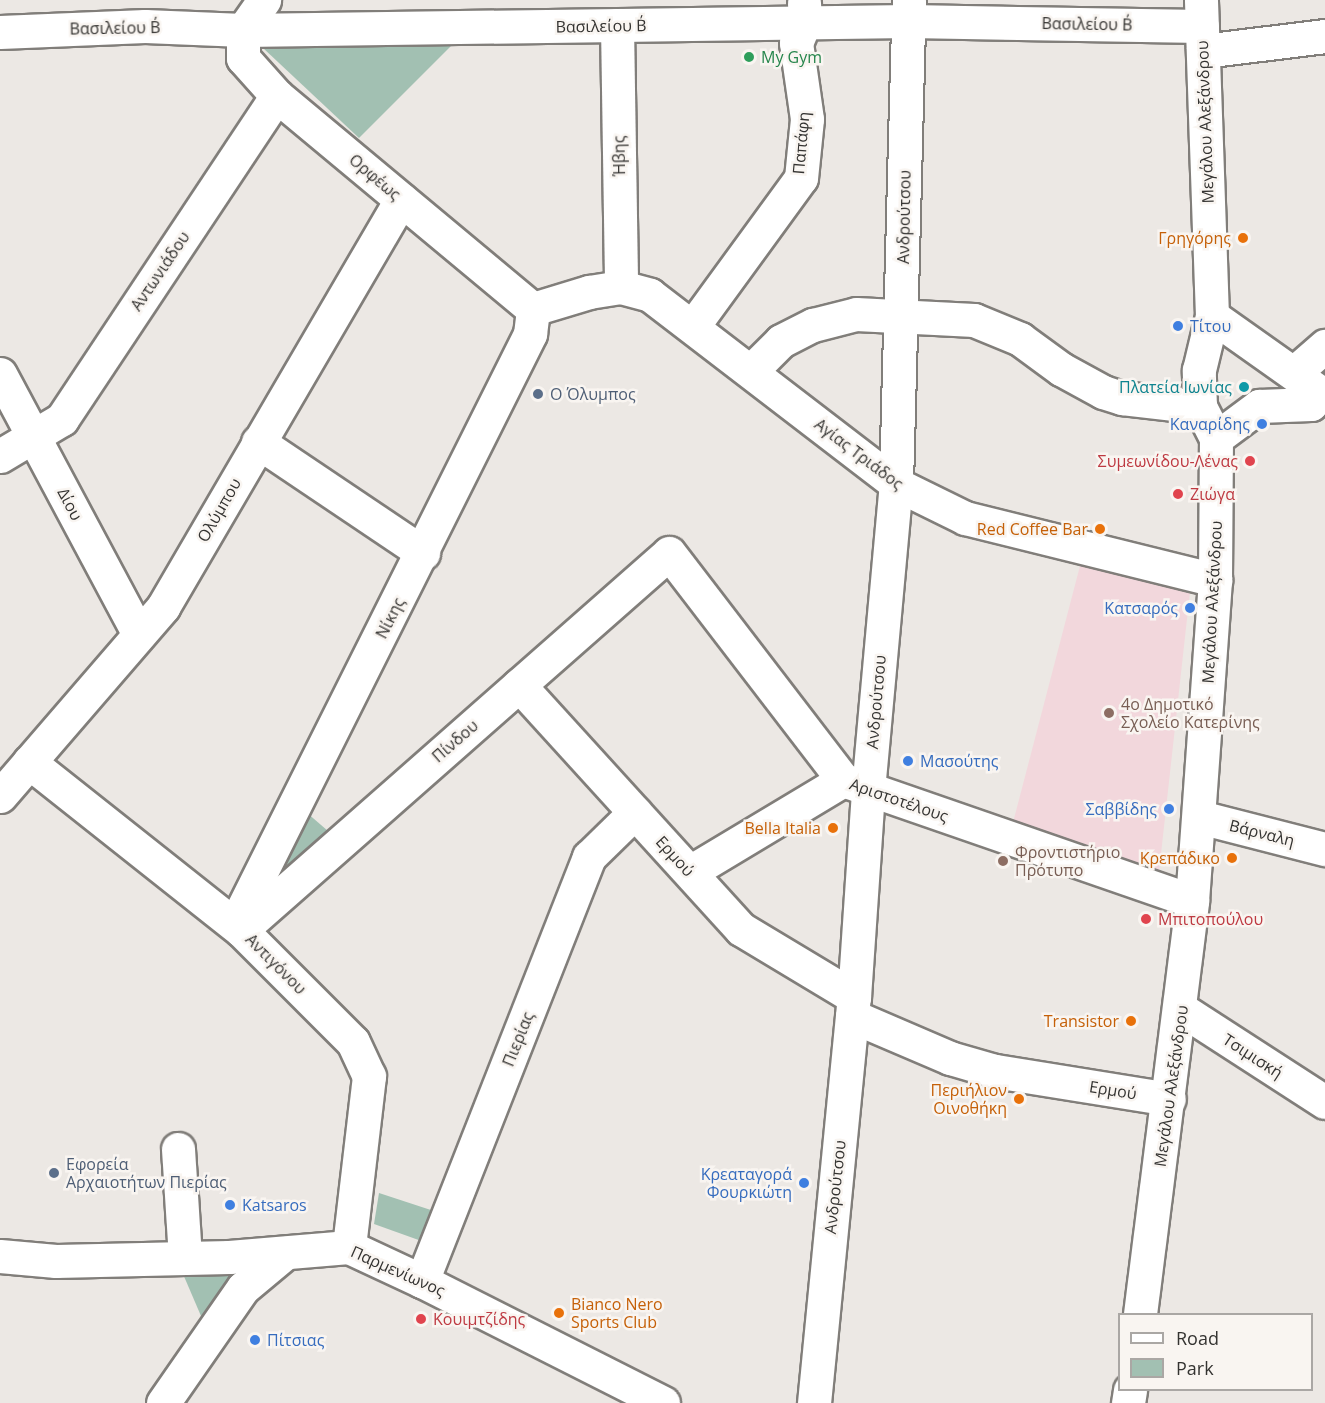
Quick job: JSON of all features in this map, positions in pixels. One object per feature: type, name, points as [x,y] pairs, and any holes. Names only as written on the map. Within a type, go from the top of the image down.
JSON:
[{"type":"street","points":[[243,30],[264,0]]},
{"type":"street","name":"Βασιλείου Β΄","points":[[0,32],[141,13],[243,30],[617,25],[804,11],[909,10],[1202,26],[1325,36]]},
{"type":"street","name":"Ανδρούτσου","points":[[814,1403],[853,1007],[855,785],[896,484],[909,10]]},
{"type":"street","name":"Παπάφη","points":[[693,326],[801,178],[807,120],[796,43],[804,11]]},
{"type":"street","name":"Ήβης","points":[[617,25],[621,287]]},
{"type":"street","name":"Μεγάλου Αλεξάνδρου","points":[[1140,1313],[1181,1009],[1192,902],[1200,817],[1215,580],[1216,438],[1200,407],[1199,370],[1212,316],[1202,26]]},
{"type":"street","name":"Ορφέως","points":[[243,30],[243,58],[277,96],[533,309]]},
{"type":"street","name":"Αντωνιάδου","points":[[0,456],[35,439],[62,419],[277,96]]},
{"type":"street","name":"Ολύμπου","points":[[0,796],[163,607],[400,199]]},
{"type":"street","name":"Αγίας Τριάδος","points":[[533,309],[589,292],[621,287],[650,295],[896,484],[964,518],[1215,580]]},
{"type":"street","name":"Νίκης","points":[[238,927],[530,334],[533,309]]},
{"type":"street","points":[[751,371],[781,341],[813,325],[856,314],[974,320],[1020,339],[1061,369],[1103,392],[1122,398],[1200,407]]},
{"type":"street","points":[[1212,316],[1295,372],[1323,394],[1311,404],[1259,406],[1216,438]]},
{"type":"street","points":[[1295,372],[1325,346]]},
{"type":"street","name":"Δίου","points":[[0,374],[139,634]]},
{"type":"street","points":[[258,442],[423,553]]},
{"type":"street","name":"Αριστοτέλους","points":[[669,553],[855,785],[1192,902]]},
{"type":"street","name":"Πίνδου","points":[[238,927],[669,553]]},
{"type":"street","name":"Ερμού","points":[[519,685],[741,928],[853,1007],[950,1058],[995,1071],[1169,1099]]},
{"type":"street","name":"Αντιγόνου","points":[[29,762],[238,927],[353,1042],[369,1076],[349,1247]]},
{"type":"street","points":[[690,872],[855,785]]},
{"type":"street","name":"Πιερίας","points":[[422,1281],[590,857],[635,812]]},
{"type":"street","name":"Βάρναλη","points":[[1200,817],[1325,849]]},
{"type":"street","name":"Τσιμισκή","points":[[1181,1009],[1325,1102]]},
{"type":"street","points":[[178,1149],[185,1258]]},
{"type":"street","name":"Παρμενίωνος","points":[[0,1256],[56,1261],[185,1258],[349,1247],[422,1281],[663,1403]]},
{"type":"street","points":[[163,1403],[243,1288],[285,1253]]},
{"type":"shaded area","name":"4ο Δημοτικό Σχολείο Κατερίνης","points":[[1081,562],[1190,592],[1158,881],[1010,834]]},
{"type":"green space","points":[[456,41],[359,138],[263,48]]},
{"type":"green space","points":[[306,812],[328,831],[272,881]]},
{"type":"green space","points":[[379,1193],[440,1213],[427,1243],[374,1224]]},
{"type":"green space","points":[[242,1271],[204,1323],[183,1274]]},
{"type":"place","name":"My Gym","points":[[749,57]]},
{"type":"place","name":"Γρηγόρης","points":[[1243,238]]},
{"type":"place","name":"Τίτου","points":[[1178,326]]},
{"type":"place","name":"Πλατεία Ιωνίας","points":[[1244,387]]},
{"type":"place","name":"Ο Όλυμπος","points":[[538,394]]},
{"type":"place","name":"Καναρίδης","points":[[1262,424]]},
{"type":"place","name":"Συμεωνίδου-Λένας","points":[[1250,461]]},
{"type":"place","name":"Ζιώγα","points":[[1178,494]]},
{"type":"place","name":"Red Coffee Bar","points":[[1100,529]]},
{"type":"place","name":"Κατσαρός","points":[[1190,608]]},
{"type":"place","name":"4ο Δημοτικό Σχολείο Κατερίνης","points":[[1109,713]]},
{"type":"place","name":"Μασούτης","points":[[908,761]]},
{"type":"place","name":"Σαββίδης","points":[[1169,809]]},
{"type":"place","name":"Bella Italia","points":[[833,828]]},
{"type":"place","name":"Κρεπάδικο","points":[[1232,858]]},
{"type":"place","name":"Φροντιστήριο Πρότυπο","points":[[1003,861]]},
{"type":"place","name":"Μπιτοπούλου","points":[[1146,919]]},
{"type":"place","name":"Transistor","points":[[1131,1021]]},
{"type":"place","name":"Περιήλιον Οινοθήκη","points":[[1019,1099]]},
{"type":"place","name":"Εφορεία Αρχαιοτήτων Πιερίας","points":[[54,1173]]},
{"type":"place","name":"Κρεαταγορά Φουρκιώτη","points":[[804,1183]]},
{"type":"place","name":"Katsaros","points":[[230,1205]]},
{"type":"place","name":"Bianco Nero Sports Club","points":[[559,1313]]},
{"type":"place","name":"Κουιμτζίδης","points":[[421,1319]]},
{"type":"place","name":"Πίτσιας","points":[[255,1340]]}]
